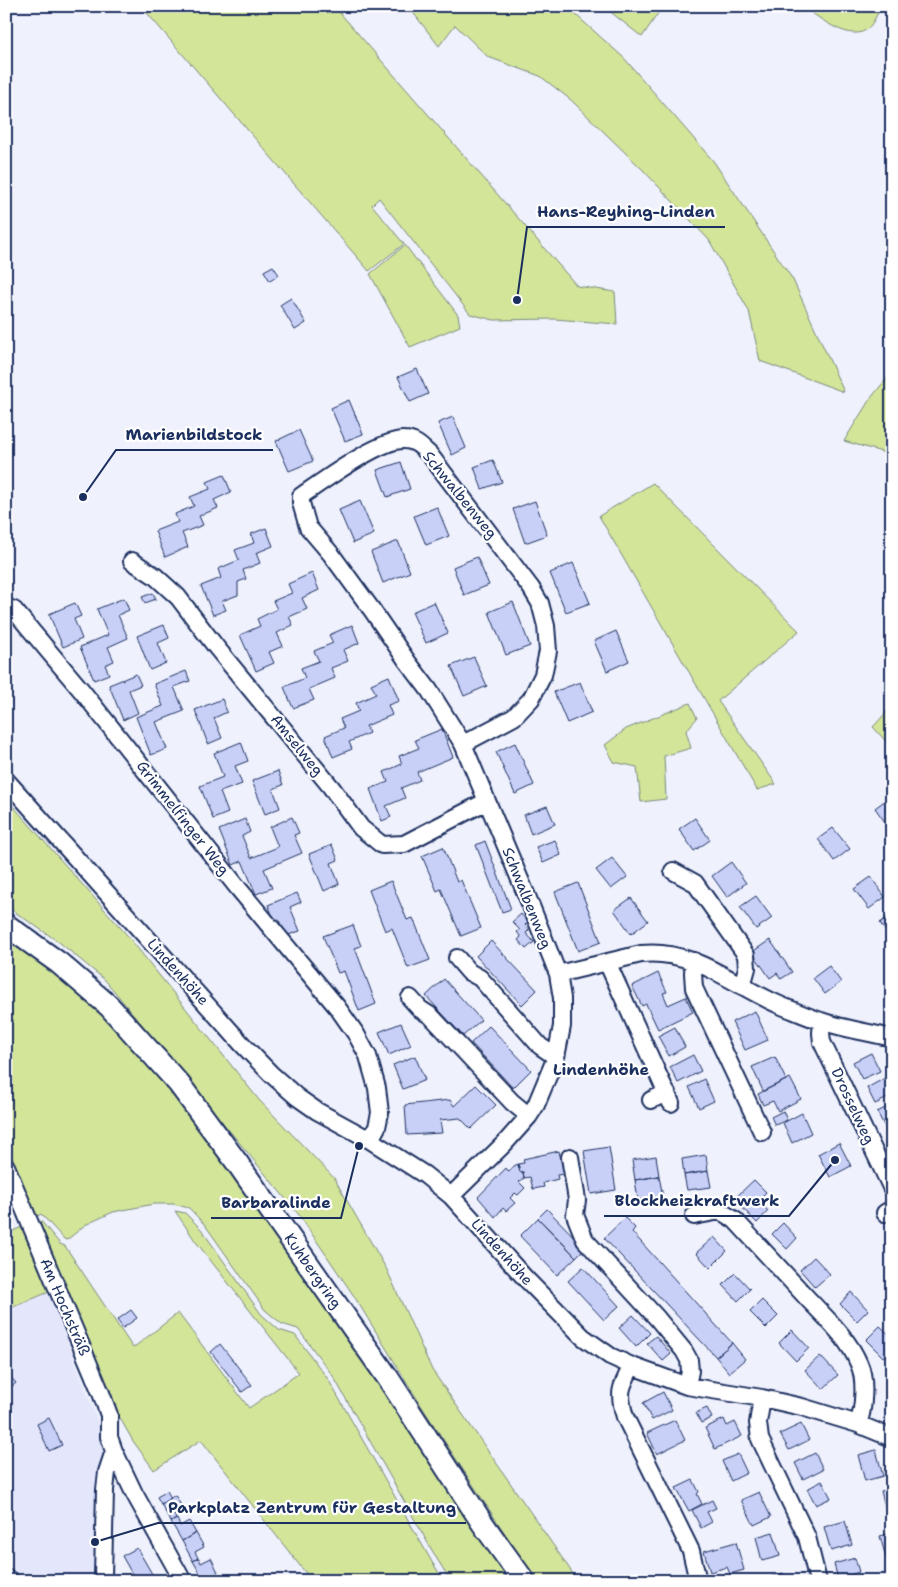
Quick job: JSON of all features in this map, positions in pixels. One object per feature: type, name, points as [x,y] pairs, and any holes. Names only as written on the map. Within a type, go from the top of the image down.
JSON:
[{"type":"main road","name":"Kuhbergring","points":[[6,925],[59,963],[109,1006],[179,1084],[238,1164],[388,1378],[484,1524],[524,1581]]},
{"type":"street","name":"Schwalbenweg","points":[[451,1196],[505,1143],[529,1116],[536,1105],[556,1057],[562,1026],[562,998],[558,974],[463,744],[429,690],[372,610],[331,554],[308,527],[301,503],[302,496],[351,462],[386,444],[404,439],[418,443],[430,455],[516,566],[540,603],[546,626],[548,651],[543,675],[531,699],[514,717],[463,744]]},
{"type":"street","name":"Amselweg","points":[[132,561],[155,576],[178,597],[216,647],[331,787],[361,828],[382,845],[404,844],[487,801]]},
{"type":"street","name":"Grimmelfinger Weg","points":[[6,607],[14,610],[82,691],[356,1034],[368,1056],[377,1088],[380,1113],[377,1127],[370,1140]]},
{"type":"street","name":"Lindenhöhe","points":[[6,780],[271,1074],[297,1097],[425,1175],[451,1196],[525,1278],[582,1337],[610,1356],[688,1386],[762,1398],[802,1407],[858,1424],[892,1438]]},
{"type":"street","points":[[673,871],[695,884],[746,955],[748,968],[742,986]]},
{"type":"street","points":[[558,974],[641,954],[671,954],[694,961],[779,1005],[822,1022],[892,1038]]},
{"type":"street","points":[[457,958],[469,972],[480,978],[540,1046],[556,1057]]},
{"type":"street","points":[[694,961],[692,973],[694,988],[746,1112],[762,1132]]},
{"type":"street","points":[[607,962],[669,1098],[651,1100]]},
{"type":"street","points":[[410,998],[420,1009],[431,1016],[507,1096],[529,1116]]},
{"type":"street","name":"Drosselweg","points":[[822,1022],[820,1032],[822,1042],[892,1189]]},
{"type":"street","points":[[570,1157],[577,1200],[576,1215],[585,1240],[657,1318],[684,1352],[689,1360],[688,1386]]},
{"type":"street","name":"Am Hochsträß","points":[[6,1166],[101,1393],[109,1415],[109,1437],[114,1451],[134,1493],[183,1581]]},
{"type":"street","points":[[694,1216],[720,1211],[735,1220],[834,1327],[854,1352],[864,1380],[861,1418],[858,1424]]},
{"type":"street","points":[[632,1366],[622,1384],[620,1401],[691,1551],[698,1581]]},
{"type":"street","points":[[762,1398],[758,1424],[760,1439],[807,1537],[818,1581]]},
{"type":"street","name":"Am Hochsträß","points":[[102,1581],[105,1490],[107,1472],[114,1451]]},
{"type":"street","points":[[6,1578],[12,1581]]},
{"type":"shaded area","points":[[49,1292],[108,1449],[95,1581],[24,1581],[6,1571],[6,1310]]},
{"type":"green space","points":[[141,6],[334,6],[577,286],[615,292],[617,324],[555,319],[494,320],[470,314],[379,198],[372,205],[404,244],[369,271]]},
{"type":"green space","points":[[408,6],[566,6],[624,58],[714,162],[793,280],[844,392],[760,361],[749,311],[709,240],[643,170],[571,100],[540,76],[488,57],[455,25],[439,46]]},
{"type":"green space","points":[[603,6],[663,6],[642,37]]},
{"type":"green space","points":[[802,6],[881,6],[875,19],[866,30],[859,33],[851,33],[833,26]]},
{"type":"green space","points":[[405,245],[458,315],[460,326],[410,347],[370,274]]},
{"type":"green space","points":[[892,372],[892,455],[844,441],[870,399]]},
{"type":"green space","points":[[653,483],[799,631],[718,701],[776,784],[757,790],[599,516]]},
{"type":"green space","points":[[690,703],[697,718],[686,731],[691,748],[664,756],[666,799],[641,802],[637,767],[614,762],[605,745],[626,729]]},
{"type":"green space","points":[[892,706],[892,748],[873,727]]},
{"type":"green space","points":[[6,798],[127,935],[259,1100],[334,1178],[387,1270],[432,1370],[578,1581],[536,1581],[424,1410],[354,1296],[299,1215],[105,980],[59,942],[6,906]]},
{"type":"green space","points":[[6,937],[17,943],[93,1004],[158,1073],[256,1204],[516,1581],[451,1581],[333,1376],[298,1329],[282,1324],[265,1310],[205,1225],[189,1208],[173,1204],[154,1204],[113,1212],[85,1225],[67,1240],[41,1214],[36,1217],[6,1148]]},
{"type":"green space","points":[[175,1211],[185,1213],[201,1229],[261,1314],[279,1330],[295,1335],[328,1379],[444,1581],[312,1581],[201,1440],[154,1470],[133,1441],[117,1413],[108,1388],[61,1285],[36,1223],[41,1221],[60,1244],[65,1246],[133,1348],[178,1313],[249,1408],[299,1373],[196,1242]]},
{"type":"green space","points":[[24,1226],[49,1292],[6,1310],[6,1234]]},
{"type":"building","points":[[892,14],[892,29],[886,17]]},
{"type":"building","points":[[273,266],[279,275],[270,281],[264,271]]},
{"type":"building","points":[[291,298],[306,323],[295,330],[280,305]]},
{"type":"building","points":[[417,369],[428,394],[410,402],[398,377]]},
{"type":"building","points":[[349,400],[363,434],[345,441],[331,408]]},
{"type":"building","points":[[453,417],[466,448],[452,455],[438,423]]},
{"type":"building","points":[[299,430],[313,461],[289,471],[276,441]]},
{"type":"building","points":[[493,460],[502,482],[482,489],[474,467]]},
{"type":"building","points":[[401,462],[410,489],[387,497],[377,470]]},
{"type":"building","points":[[224,475],[231,492],[214,500],[218,508],[199,516],[203,525],[182,533],[188,547],[165,557],[155,531],[178,522],[175,514],[194,506],[190,497],[210,489],[207,482]]},
{"type":"building","points":[[360,501],[374,534],[353,543],[339,510]]},
{"type":"building","points":[[535,501],[547,535],[525,543],[513,509]]},
{"type":"building","points":[[437,507],[449,536],[426,545],[414,516]]},
{"type":"building","points":[[266,528],[273,546],[256,553],[260,563],[243,570],[246,579],[238,582],[238,595],[222,601],[226,610],[213,615],[201,586],[221,578],[218,569],[239,560],[235,550],[254,543],[251,534]]},
{"type":"building","points":[[398,541],[410,572],[383,583],[371,552]]},
{"type":"building","points":[[477,557],[489,585],[464,595],[453,567]]},
{"type":"building","points":[[573,563],[590,603],[566,612],[550,573]]},
{"type":"building","points":[[312,573],[319,590],[302,598],[307,609],[289,617],[293,625],[277,633],[283,646],[269,652],[274,663],[256,671],[240,635],[260,626],[257,619],[277,609],[273,601],[292,593],[288,584]]},
{"type":"building","points":[[153,593],[156,599],[145,603],[142,597]]},
{"type":"building","points":[[124,598],[129,610],[118,615],[128,638],[108,647],[114,661],[105,665],[109,674],[94,680],[80,647],[108,635],[97,609]]},
{"type":"building","points":[[434,602],[448,633],[426,643],[412,612]]},
{"type":"building","points":[[513,602],[530,646],[506,655],[489,612]]},
{"type":"building","points":[[75,603],[81,616],[74,619],[82,639],[63,647],[49,614]]},
{"type":"building","points":[[164,625],[169,638],[158,643],[166,663],[150,670],[137,636]]},
{"type":"building","points":[[352,625],[359,643],[343,650],[348,661],[331,668],[335,678],[309,689],[314,700],[293,708],[284,687],[305,678],[301,668],[319,661],[314,651],[333,643],[329,635]]},
{"type":"building","points":[[616,631],[629,661],[607,671],[594,641]]},
{"type":"building","points":[[474,657],[487,686],[464,696],[451,666]]},
{"type":"building","points":[[186,671],[190,681],[174,687],[184,711],[156,722],[167,749],[151,755],[136,717],[163,706],[154,684]]},
{"type":"building","points":[[136,674],[141,685],[129,690],[138,713],[123,720],[109,685]]},
{"type":"building","points":[[389,676],[399,701],[388,705],[392,715],[366,726],[369,733],[349,742],[352,749],[333,757],[325,736],[344,728],[340,719],[359,711],[356,703],[376,694],[371,684]]},
{"type":"building","points":[[580,682],[592,712],[567,723],[554,692]]},
{"type":"building","points":[[222,699],[227,712],[214,718],[222,738],[208,744],[195,710]]},
{"type":"building","points":[[442,729],[453,757],[417,772],[420,780],[401,788],[405,798],[386,806],[391,817],[382,821],[370,789],[388,782],[384,772],[402,764],[399,756],[419,748],[415,740]]},
{"type":"building","points":[[241,742],[248,761],[235,766],[242,784],[220,792],[228,813],[213,819],[200,786],[223,777],[214,753]]},
{"type":"building","points":[[515,743],[534,785],[515,794],[496,752]]},
{"type":"building","points":[[278,771],[283,785],[273,789],[280,808],[265,814],[252,781]]},
{"type":"building","points":[[890,797],[892,799],[892,822],[887,825],[875,808]]},
{"type":"building","points":[[547,806],[555,824],[531,834],[524,815]]},
{"type":"building","points":[[292,817],[299,833],[294,835],[302,853],[264,869],[272,888],[256,894],[242,861],[233,865],[219,830],[245,819],[250,832],[242,836],[251,858],[278,847],[270,827]]},
{"type":"building","points":[[695,818],[710,840],[694,851],[679,829]]},
{"type":"building","points":[[833,828],[850,849],[834,861],[818,839]]},
{"type":"building","points":[[555,840],[561,855],[543,863],[536,847]]},
{"type":"building","points":[[485,841],[511,909],[502,912],[476,845]]},
{"type":"building","points":[[332,845],[338,860],[331,863],[339,884],[324,891],[309,854]]},
{"type":"building","points":[[443,847],[457,882],[461,880],[481,928],[461,936],[441,889],[437,891],[422,856]]},
{"type":"building","points":[[612,858],[627,877],[611,889],[596,870]]},
{"type":"building","points":[[731,862],[746,883],[727,897],[712,876]]},
{"type":"building","points":[[871,877],[885,897],[869,909],[854,889]]},
{"type":"building","points":[[391,881],[407,920],[413,918],[430,960],[408,968],[392,928],[385,931],[369,890]]},
{"type":"building","points":[[578,883],[601,942],[578,951],[555,892]]},
{"type":"building","points":[[297,893],[301,902],[290,907],[300,931],[285,936],[279,920],[275,921],[268,905]]},
{"type":"building","points":[[756,896],[772,918],[756,929],[740,907]]},
{"type":"building","points":[[631,898],[648,921],[631,934],[614,910]]},
{"type":"building","points":[[521,914],[528,922],[525,925],[529,930],[526,933],[534,942],[526,949],[518,940],[521,937],[517,932],[520,930],[512,922]]},
{"type":"building","points":[[892,914],[892,940],[880,923]]},
{"type":"building","points":[[353,925],[361,946],[355,948],[376,1004],[359,1011],[344,971],[338,973],[323,936]]},
{"type":"building","points":[[770,940],[792,972],[781,979],[777,973],[770,978],[752,952]]},
{"type":"building","points":[[491,941],[537,990],[522,1005],[476,956]]},
{"type":"building","points":[[829,966],[841,982],[825,994],[813,978]]},
{"type":"building","points":[[658,973],[667,992],[663,993],[668,1005],[686,997],[693,1012],[658,1029],[646,1004],[642,1006],[632,986]]},
{"type":"building","points":[[444,979],[481,1020],[463,1036],[426,996]]},
{"type":"building","points":[[755,1011],[768,1040],[745,1050],[732,1022]]},
{"type":"building","points":[[401,1023],[411,1045],[389,1055],[379,1032]]},
{"type":"building","points":[[489,1026],[531,1070],[513,1088],[471,1043]]},
{"type":"building","points":[[675,1027],[685,1047],[669,1056],[658,1036]]},
{"type":"building","points":[[871,1053],[880,1071],[862,1079],[853,1062]]},
{"type":"building","points":[[693,1055],[701,1071],[678,1083],[670,1067]]},
{"type":"building","points":[[415,1056],[425,1080],[403,1089],[393,1065]]},
{"type":"building","points":[[775,1057],[786,1080],[763,1091],[752,1067]]},
{"type":"building","points":[[790,1078],[801,1099],[778,1111],[773,1101],[763,1105],[758,1094]]},
{"type":"building","points":[[885,1078],[892,1091],[892,1096],[875,1104],[867,1088]]},
{"type":"building","points":[[704,1079],[714,1101],[699,1108],[689,1087]]},
{"type":"building","points":[[476,1085],[496,1105],[471,1129],[460,1118],[440,1120],[442,1133],[407,1135],[405,1105],[450,1100],[454,1106]]},
{"type":"building","points":[[892,1105],[892,1126],[886,1129],[877,1112]]},
{"type":"building","points":[[783,1111],[787,1120],[775,1125],[771,1117]]},
{"type":"building","points":[[802,1113],[811,1133],[792,1143],[783,1123]]},
{"type":"building","points":[[839,1143],[851,1166],[830,1177],[818,1154]]},
{"type":"building","points":[[609,1147],[616,1190],[591,1194],[584,1151]]},
{"type":"building","points":[[559,1151],[564,1174],[557,1175],[558,1179],[543,1183],[544,1187],[533,1189],[530,1177],[524,1178],[518,1164],[524,1163],[523,1159]]},
{"type":"building","points":[[706,1155],[708,1171],[684,1175],[682,1159]]},
{"type":"building","points":[[656,1156],[659,1176],[635,1180],[632,1160]]},
{"type":"building","points":[[518,1164],[524,1178],[519,1182],[525,1188],[518,1195],[515,1193],[510,1198],[515,1203],[506,1211],[503,1208],[495,1217],[478,1197],[506,1168],[509,1172]]},
{"type":"building","points":[[708,1171],[711,1187],[687,1190],[684,1175]]},
{"type":"building","points":[[659,1176],[663,1197],[638,1200],[635,1180]]},
{"type":"building","points":[[754,1180],[766,1192],[758,1200],[768,1211],[757,1223],[734,1199]]},
{"type":"building","points":[[547,1209],[585,1248],[576,1257],[538,1218]]},
{"type":"building","points":[[538,1218],[576,1257],[557,1275],[520,1236]]},
{"type":"building","points":[[625,1218],[635,1228],[632,1232],[732,1343],[716,1357],[604,1238]]},
{"type":"building","points":[[783,1223],[797,1238],[787,1249],[772,1234]]},
{"type":"building","points":[[714,1237],[727,1251],[710,1268],[696,1253]]},
{"type":"building","points":[[814,1257],[830,1274],[815,1287],[800,1270]]},
{"type":"building","points":[[583,1267],[619,1306],[604,1320],[568,1281]]},
{"type":"building","points":[[735,1273],[750,1289],[738,1301],[723,1285]]},
{"type":"building","points":[[851,1292],[868,1310],[857,1321],[840,1304]]},
{"type":"building","points":[[762,1300],[778,1316],[766,1328],[750,1312]]},
{"type":"building","points":[[131,1310],[137,1318],[123,1328],[117,1320]]},
{"type":"building","points":[[633,1315],[650,1333],[636,1347],[619,1328]]},
{"type":"building","points":[[880,1326],[892,1337],[892,1349],[883,1357],[866,1340]]},
{"type":"building","points":[[792,1330],[809,1348],[796,1361],[779,1343]]},
{"type":"building","points":[[656,1336],[671,1354],[663,1361],[647,1343]]},
{"type":"building","points":[[732,1343],[745,1359],[729,1373],[716,1357]]},
{"type":"building","points":[[220,1344],[252,1385],[242,1392],[211,1352]]},
{"type":"building","points":[[820,1356],[838,1375],[823,1389],[805,1370]]},
{"type":"building","points":[[6,1372],[16,1383],[6,1391]]},
{"type":"building","points":[[663,1392],[672,1410],[652,1420],[643,1403]]},
{"type":"building","points":[[892,1398],[892,1411],[885,1404]]},
{"type":"building","points":[[707,1408],[712,1418],[701,1423],[696,1413]]},
{"type":"building","points":[[49,1418],[62,1445],[49,1451],[37,1424]]},
{"type":"building","points":[[724,1419],[727,1426],[735,1422],[742,1436],[715,1449],[705,1428]]},
{"type":"building","points":[[675,1420],[685,1440],[657,1454],[647,1433]]},
{"type":"building","points":[[801,1424],[809,1440],[789,1450],[780,1434]]},
{"type":"building","points":[[876,1450],[883,1476],[865,1481],[858,1455]]},
{"type":"building","points":[[815,1453],[823,1469],[803,1479],[795,1463]]},
{"type":"building","points":[[738,1454],[747,1473],[731,1481],[722,1461]]},
{"type":"building","points":[[693,1480],[702,1504],[689,1511],[676,1488]]},
{"type":"building","points":[[822,1481],[831,1498],[816,1505],[807,1489]]},
{"type":"building","points":[[892,1488],[892,1517],[888,1518],[881,1491]]},
{"type":"building","points":[[167,1491],[171,1498],[161,1504],[157,1497]]},
{"type":"building","points":[[759,1492],[771,1517],[754,1525],[741,1500]]},
{"type":"building","points":[[175,1495],[183,1509],[174,1514],[176,1519],[171,1522],[161,1504]]},
{"type":"building","points":[[712,1500],[716,1508],[707,1512],[712,1522],[701,1528],[692,1510]]},
{"type":"building","points":[[177,1519],[180,1526],[189,1521],[196,1533],[182,1541],[171,1522]]},
{"type":"building","points":[[845,1521],[852,1545],[831,1551],[824,1527]]},
{"type":"building","points":[[773,1532],[780,1556],[762,1561],[756,1537]]},
{"type":"building","points":[[196,1533],[204,1547],[195,1552],[198,1558],[193,1561],[182,1541]]},
{"type":"building","points":[[892,1533],[892,1564],[888,1565],[880,1536]]},
{"type":"building","points":[[736,1542],[744,1570],[730,1574],[727,1567],[710,1572],[704,1551]]},
{"type":"building","points":[[137,1548],[155,1579],[151,1581],[136,1581],[122,1556]]},
{"type":"building","points":[[199,1558],[201,1563],[211,1558],[218,1572],[204,1580],[193,1561]]},
{"type":"building","points":[[855,1558],[859,1572],[838,1579],[834,1564]]},
{"type":"building","points":[[783,1573],[785,1581],[766,1581],[765,1579]]},
{"type":"building","points":[[233,1575],[236,1581],[222,1581]]},
{"type":"place","name":"Hans-Reyhing-Linden","points":[[517,300]]},
{"type":"place","name":"Marienbildstock","points":[[83,497]]},
{"type":"place","name":"Barbaralinde","points":[[359,1146]]},
{"type":"place","name":"Blockheizkraftwerk","points":[[835,1160]]},
{"type":"place","name":"Parkplatz Zentrum für Gestaltung","points":[[95,1542]]},
{"type":"district","name":"Lindenhöhe","points":[[601,1069]]}]
